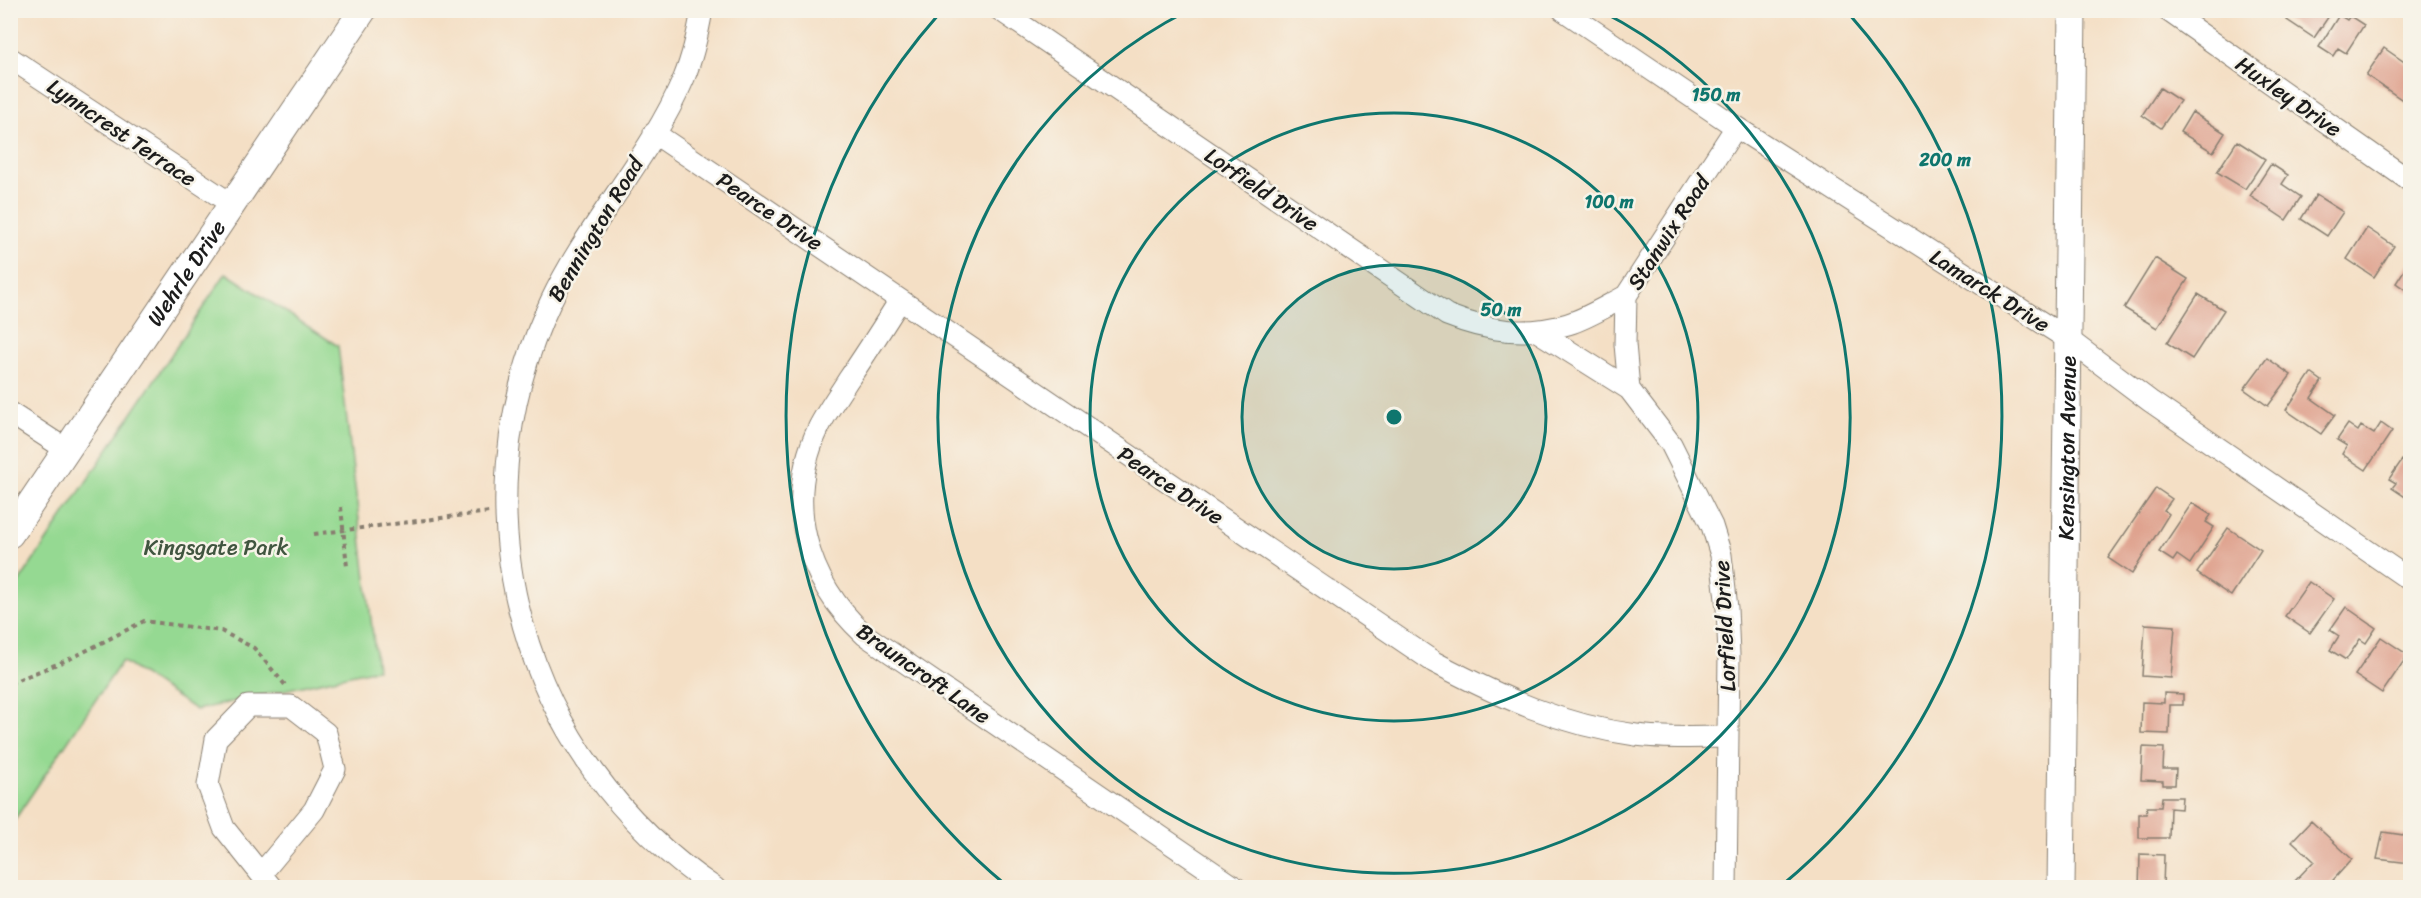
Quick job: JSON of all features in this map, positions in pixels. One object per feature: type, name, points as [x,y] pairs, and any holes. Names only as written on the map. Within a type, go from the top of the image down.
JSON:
[{"type":"street","name":"Wehrle Drive","points":[[10,534],[363,10]]},
{"type":"street","name":"Bennington Road","points":[[702,10],[696,41],[685,76],[669,110],[565,273],[550,302],[532,347],[522,378],[512,426],[504,510],[511,570],[521,618],[536,664],[555,709],[590,767],[639,827],[675,860],[715,888]]},
{"type":"street","name":"Lorfield Drive","points":[[1000,10],[1447,315],[1471,325],[1497,331],[1537,331],[1570,324],[1626,296]]},
{"type":"street","name":"Lamarck Drive","points":[[1563,10],[1736,127],[2069,340],[2150,401],[2410,580]]},
{"type":"street","name":"Kensington Avenue","points":[[2061,888],[2072,10]]},
{"type":"street","name":"Huxley Drive","points":[[2167,10],[2410,181]]},
{"type":"street","name":"Lynncrest Terrace","points":[[10,58],[233,205]]},
{"type":"street","name":"Stanwix Road","points":[[1629,389],[1624,344],[1626,296],[1736,127]]},
{"type":"street","name":"Pearce Drive","points":[[654,133],[1388,633],[1443,667],[1501,697],[1539,712],[1597,729],[1638,735],[1728,737]]},
{"type":"street","name":"Brauncroft Lane","points":[[900,300],[827,413],[808,455],[803,484],[802,513],[807,542],[816,570],[830,596],[848,619],[865,635],[1236,888]]},
{"type":"street","name":"Lorfield Drive","points":[[1537,331],[1629,389],[1671,444],[1712,526],[1721,555],[1727,608],[1726,888]]},
{"type":"street","points":[[10,413],[67,450]]},
{"type":"street","points":[[248,706],[291,706],[326,733],[335,770],[314,810],[267,881],[224,828],[208,785],[216,739],[248,706]]},
{"type":"path","points":[[341,507],[347,567]]},
{"type":"path","points":[[314,534],[504,510]]},
{"type":"path","points":[[10,682],[72,658],[144,621],[221,631],[254,648],[288,689],[291,706]]},
{"type":"green space","name":"Kingsgate Park","points":[[226,273],[338,346],[377,669],[196,710],[122,661],[11,825],[11,594]]},
{"type":"building","points":[[2293,10],[2326,10],[2331,13],[2314,38],[2287,20]]},
{"type":"building","points":[[2339,15],[2347,20],[2350,16],[2364,25],[2346,53],[2338,48],[2333,56],[2319,47]]},
{"type":"building","points":[[2384,48],[2410,66],[2410,105],[2366,75]]},
{"type":"building","points":[[2160,88],[2180,101],[2161,128],[2142,115]]},
{"type":"building","points":[[2192,112],[2225,133],[2213,152],[2180,132]]},
{"type":"building","points":[[2237,141],[2265,159],[2245,189],[2217,172]]},
{"type":"building","points":[[2271,164],[2288,175],[2282,184],[2301,197],[2286,220],[2250,196]]},
{"type":"building","points":[[2316,195],[2343,212],[2327,236],[2301,219]]},
{"type":"building","points":[[2367,228],[2394,246],[2374,277],[2347,259]]},
{"type":"building","points":[[2155,258],[2188,279],[2157,328],[2124,308]]},
{"type":"building","points":[[2410,261],[2410,293],[2396,283]]},
{"type":"building","points":[[2198,294],[2224,310],[2192,359],[2167,343]]},
{"type":"building","points":[[2267,358],[2291,375],[2268,406],[2244,389]]},
{"type":"building","points":[[2311,373],[2322,381],[2311,398],[2335,415],[2321,434],[2286,410]]},
{"type":"building","points":[[2381,423],[2392,431],[2366,470],[2342,454],[2347,446],[2337,440],[2348,424],[2358,431],[2361,426],[2374,434]]},
{"type":"building","points":[[2402,460],[2410,465],[2410,500],[2392,488],[2396,483],[2389,479]]},
{"type":"building","points":[[2156,488],[2172,499],[2164,510],[2169,514],[2132,574],[2108,558]]},
{"type":"building","points":[[2192,503],[2211,515],[2206,522],[2214,527],[2190,564],[2177,555],[2173,561],[2159,552]]},
{"type":"building","points":[[2228,528],[2261,550],[2231,596],[2197,573]]},
{"type":"building","points":[[2309,582],[2334,599],[2310,633],[2285,616]]},
{"type":"building","points":[[2346,607],[2376,628],[2366,643],[2360,639],[2346,660],[2330,650],[2339,636],[2330,630]]},
{"type":"building","points":[[2145,624],[2175,626],[2171,678],[2142,676]]},
{"type":"building","points":[[2381,637],[2408,655],[2382,693],[2355,675]]},
{"type":"building","points":[[2164,693],[2183,694],[2183,705],[2170,705],[2169,734],[2141,733],[2142,702],[2164,703]]},
{"type":"building","points":[[2143,747],[2164,748],[2163,769],[2176,769],[2175,785],[2163,785],[2163,781],[2141,780]]},
{"type":"building","points":[[2162,797],[2182,797],[2181,809],[2170,808],[2169,838],[2139,838],[2139,814],[2146,814],[2147,807],[2161,807]]},
{"type":"building","points":[[2311,821],[2352,859],[2326,888],[2302,888],[2295,881],[2314,861],[2292,841]]},
{"type":"building","points":[[2383,832],[2410,836],[2410,863],[2377,859]]},
{"type":"building","points":[[2140,854],[2164,855],[2163,888],[2139,888]]}]
